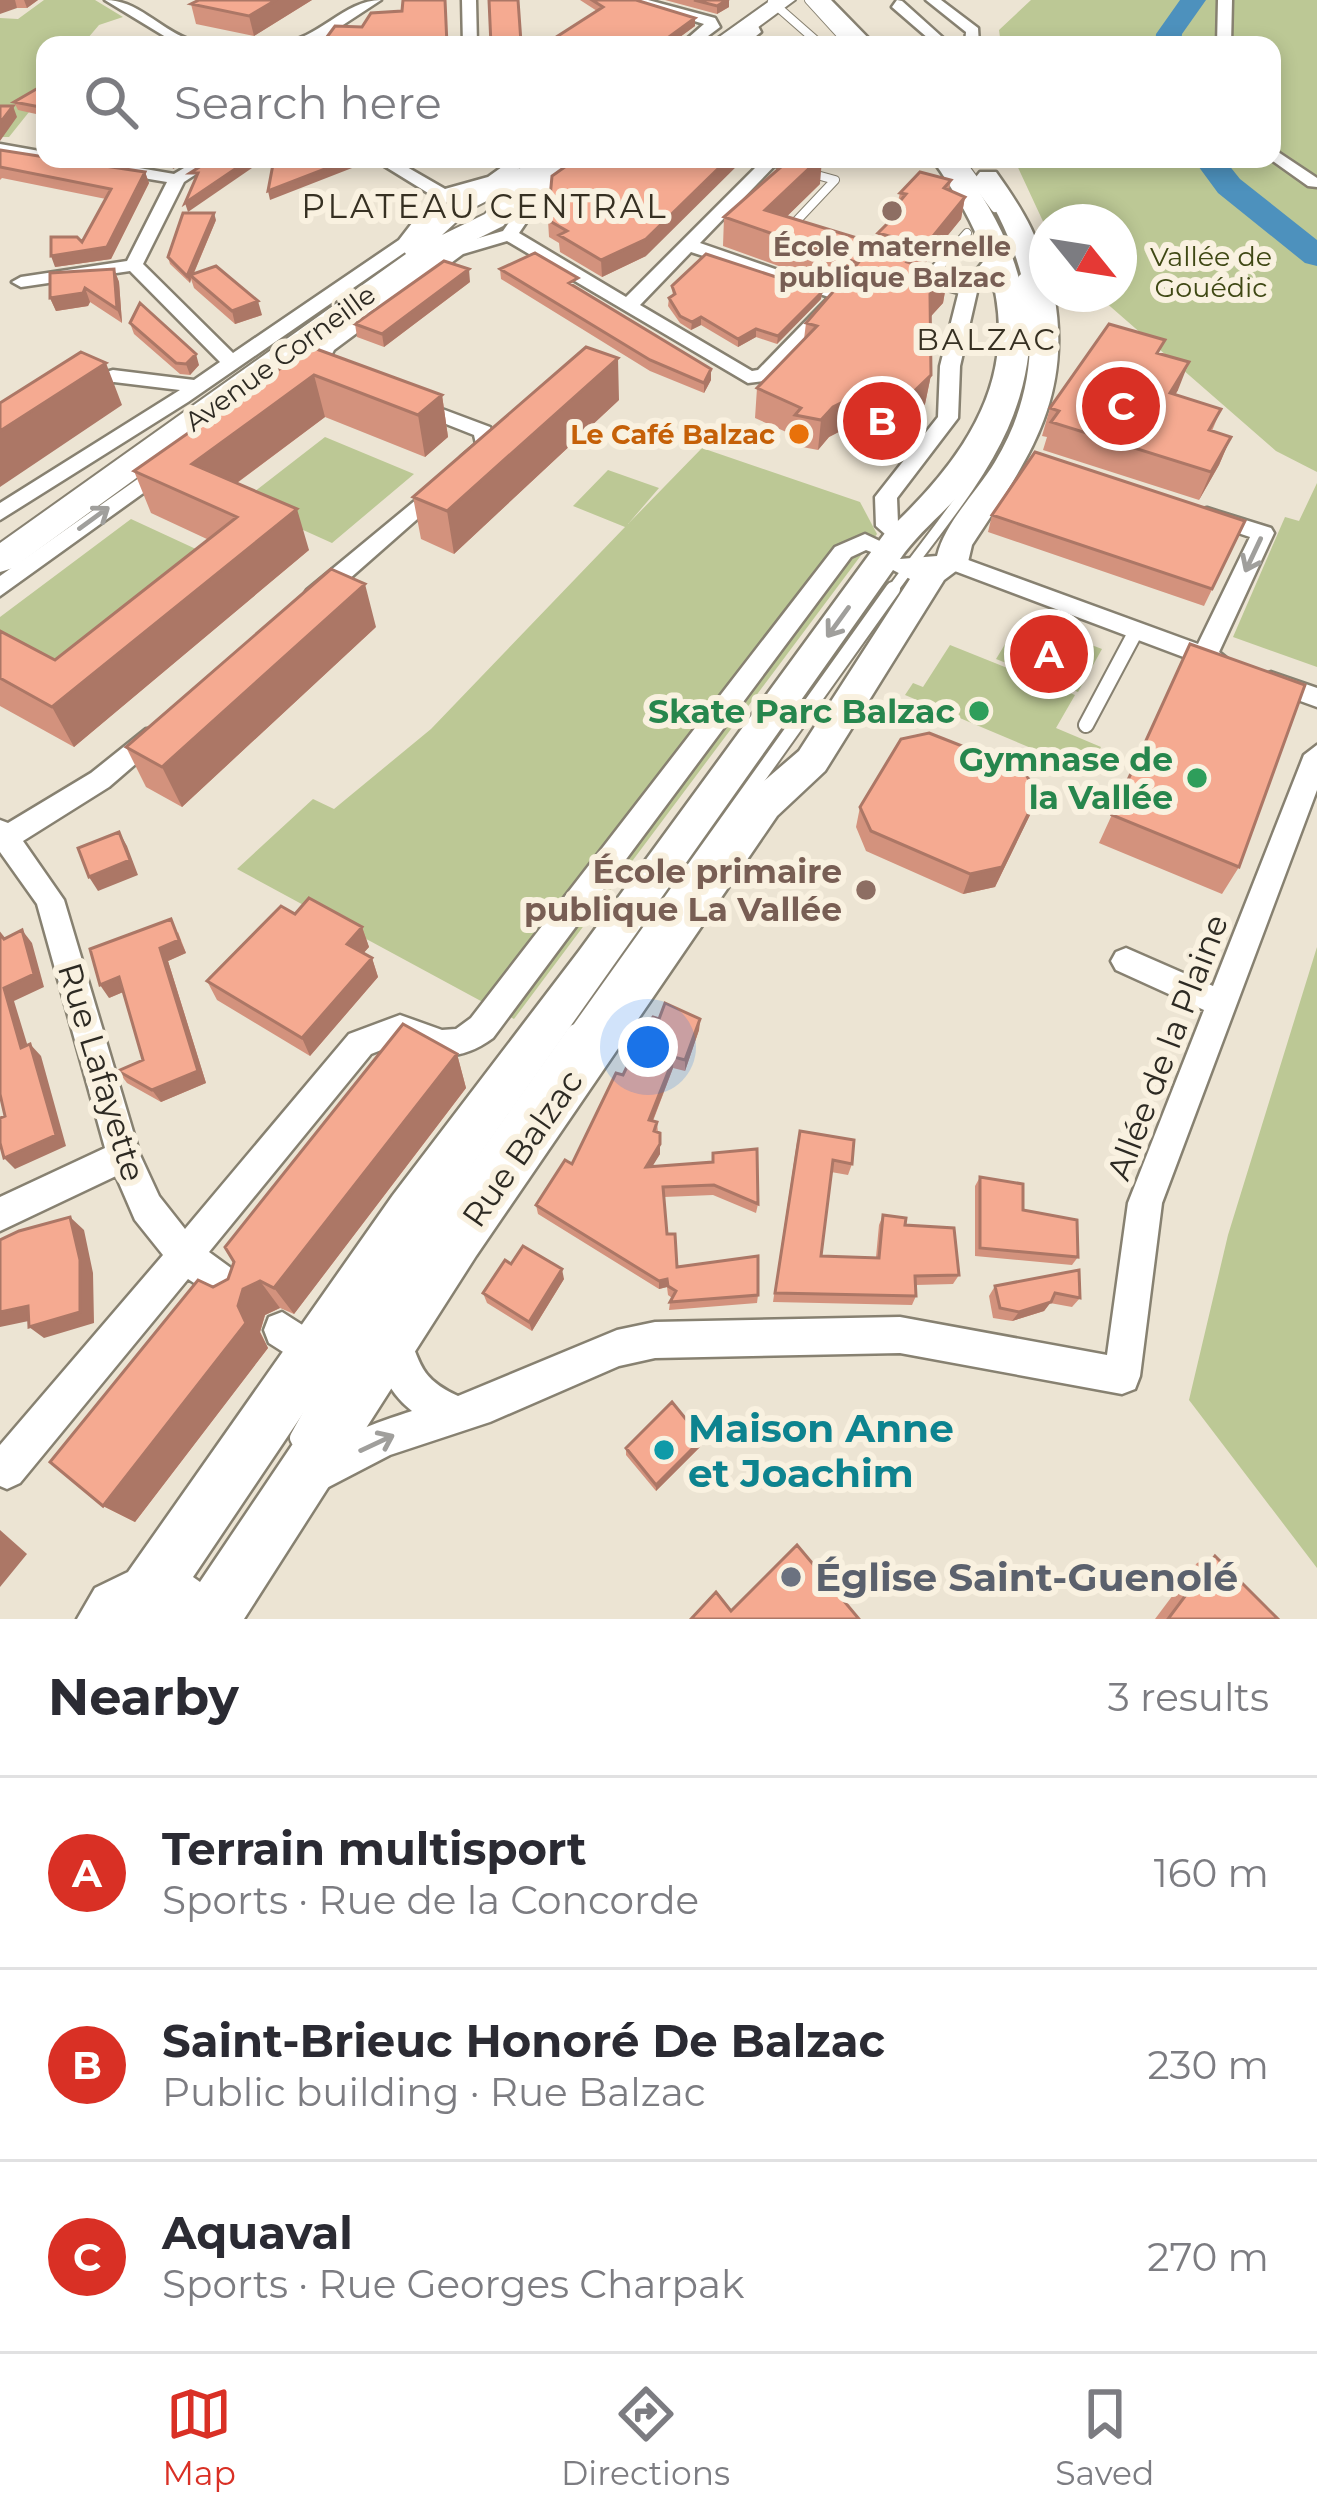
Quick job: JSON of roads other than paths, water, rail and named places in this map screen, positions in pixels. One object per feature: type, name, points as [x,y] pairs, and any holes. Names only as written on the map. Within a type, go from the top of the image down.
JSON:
[{"type":"main road","points":[[717,36],[785,2]]},
{"type":"main road","points":[[719,36],[785,2]]},
{"type":"main road","name":"Avenue Corneille","points":[[0,535],[195,408],[396,266],[460,204],[534,168]]},
{"type":"main road","name":"Avenue Corneille","points":[[0,560],[425,254],[494,220],[544,168]]},
{"type":"street","points":[[112,0],[174,36]]},
{"type":"street","points":[[317,36],[374,0]]},
{"type":"street","points":[[469,0],[470,36]]},
{"type":"street","points":[[633,0],[710,21],[709,36]]},
{"type":"street","points":[[820,0],[857,36]]},
{"type":"street","points":[[922,0],[897,4],[934,36]]},
{"type":"street","points":[[933,0],[973,31],[973,36]]},
{"type":"street","points":[[1224,36],[1225,0]]},
{"type":"street","points":[[785,2],[825,36]]},
{"type":"street","points":[[20,152],[36,142]]},
{"type":"street","points":[[0,149],[36,155]]},
{"type":"street","points":[[1281,159],[1314,183]]},
{"type":"street","points":[[112,168],[177,179]]},
{"type":"street","points":[[134,265],[177,179],[196,168]]},
{"type":"street","points":[[396,168],[443,196],[494,180],[511,168]]},
{"type":"street","points":[[0,588],[310,364],[325,347],[457,250],[508,235],[543,186],[567,168]]},
{"type":"street","points":[[628,307],[764,168]]},
{"type":"street","name":"Rue Balzac","points":[[149,1610],[305,1359],[780,702],[1025,455],[1046,353],[1043,302],[950,168]]},
{"type":"street","name":"Rue Balzac","points":[[210,1619],[250,1562],[282,1466],[393,1341],[472,1220],[764,806],[812,761],[925,554],[948,483],[983,438],[1006,389],[1011,355],[1015,266],[1008,206],[979,168]]},
{"type":"street","name":"Avenue Corneille","points":[[0,513],[405,244],[443,196]]},
{"type":"street","points":[[508,235],[748,377],[764,376],[842,296],[688,245]]},
{"type":"street","points":[[21,282],[134,265]]},
{"type":"street","points":[[134,265],[232,363]]},
{"type":"street","points":[[968,291],[1015,266]]},
{"type":"street","points":[[925,554],[887,526],[886,497],[948,418],[950,366],[968,291],[1015,266]]},
{"type":"street","points":[[310,364],[339,375]]},
{"type":"street","points":[[52,403],[100,377],[197,386]]},
{"type":"street","points":[[303,607],[487,445],[483,431],[380,391]]},
{"type":"street","points":[[911,466],[948,483]]},
{"type":"street","points":[[1176,505],[1263,533],[1205,656]]},
{"type":"street","points":[[0,1464],[7,1470],[360,1044],[400,1029],[441,1047],[464,1044],[482,1028],[843,552],[865,542],[925,554],[1317,698]]},
{"type":"street","points":[[739,688],[780,702]]},
{"type":"street","points":[[3,835],[100,780],[171,722]]},
{"type":"street","name":"Allée de la Plaine","points":[[458,1414],[617,1348],[655,1340],[900,1335],[1122,1376],[1144,1203],[1314,774]]},
{"type":"street","name":"Rue Lafayette","points":[[3,835],[50,900],[124,1156],[147,1208],[184,1255],[234,1292]]},
{"type":"street","points":[[549,940],[594,964]]},
{"type":"street","points":[[1126,961],[1222,1004]]},
{"type":"street","points":[[0,1214],[124,1156]]},
{"type":"street","points":[[393,1341],[396,1366],[411,1390],[425,1402],[458,1414]]},
{"type":"street","points":[[282,1466],[458,1414]]},
{"type":"lane","points":[[785,2],[813,36]]},
{"type":"lane","points":[[785,2],[836,36]]},
{"type":"lane","points":[[797,168],[835,180],[836,185],[779,239],[802,245]]},
{"type":"lane","points":[[197,1527],[282,1466],[305,1359],[925,554],[994,449],[1019,402],[1028,313],[994,207],[966,168]]},
{"type":"lane","points":[[927,280],[967,232]]},
{"type":"lane","points":[[910,276],[968,291]]},
{"type":"lane","points":[[1086,725],[1136,631]]},
{"type":"waterway","points":[[1169,36],[1193,0]]},
{"type":"waterway","points":[[1215,168],[1229,186],[1317,256]]},
{"type":"place","name":"École maternelle publique Balzac","points":[[892,211]]},
{"type":"place","name":"Aquaval","points":[[1121,406]]},
{"type":"place","name":"Saint-Brieuc Honoré De Balzac","points":[[882,421]]},
{"type":"place","name":"Le Café Balzac","points":[[799,434]]},
{"type":"place","name":"Terrain multisport","points":[[1049,654]]},
{"type":"place","name":"Skate Parc Balzac","points":[[979,711]]},
{"type":"place","name":"Gymnase de la Vallée","points":[[1197,778]]},
{"type":"place","name":"École primaire publique La Vallée","points":[[866,890]]},
{"type":"place","name":"Maison Anne et Joachim","points":[[664,1450]]},
{"type":"place","name":"Église Saint-Guenolé","points":[[791,1577]]},
{"type":"district","name":"PLATEAU CENTRAL","points":[[485,206]]},
{"type":"district","name":"BALZAC","points":[[987,339]]},
{"type":"park label","name":"Vallée de Gouédic","points":[[1211,272]]}]
